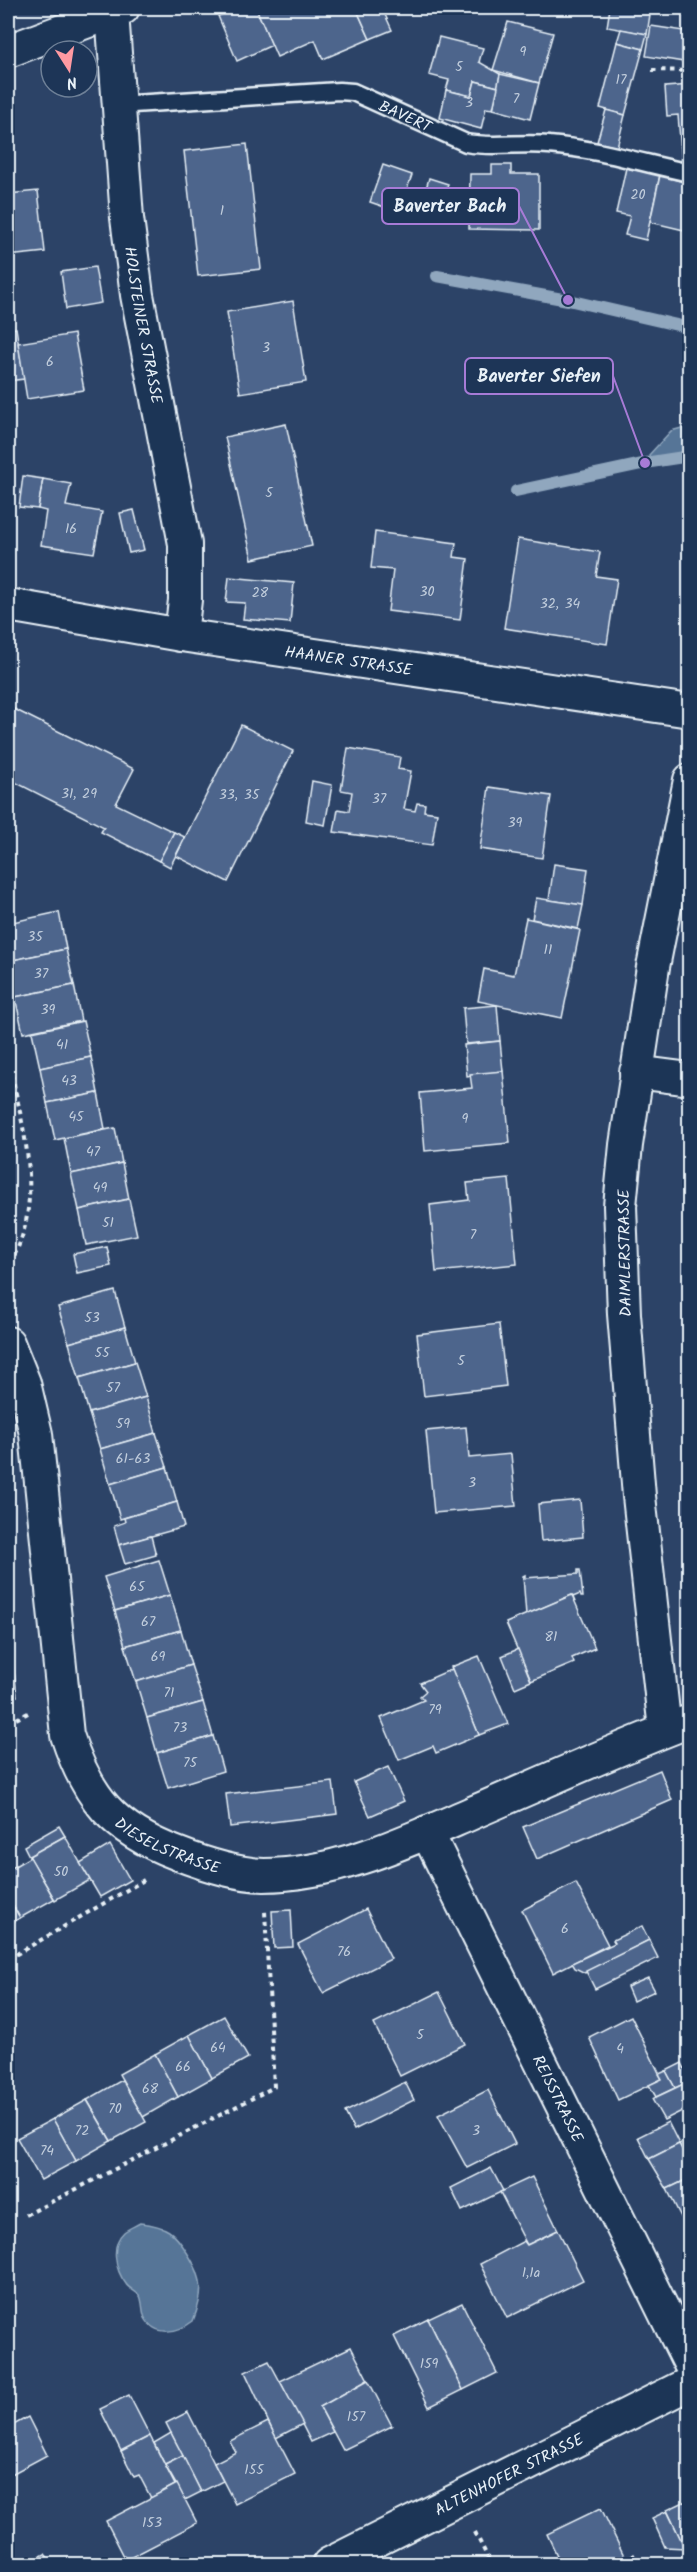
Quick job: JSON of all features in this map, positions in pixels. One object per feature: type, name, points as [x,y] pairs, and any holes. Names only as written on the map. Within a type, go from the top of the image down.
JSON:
[{"type":"street","points":[[8,51],[118,10]]},
{"type":"street","name":"HOLSTEINER STRASSE","points":[[118,10],[117,105],[127,218],[137,296],[185,544],[185,600],[182,635]]},
{"type":"street","name":"HAANER STRASSE","points":[[8,605],[182,635],[690,711]]},
{"type":"street","name":"DAIMLERSTRASSE","points":[[677,1725],[639,1496],[623,1302],[620,1206],[626,1144],[653,967],[690,780]]},
{"type":"street","points":[[636,1072],[690,1079]]},
{"type":"street","name":"DIESELSTRASSE","points":[[8,1343],[24,1383],[36,1434],[67,1735],[77,1766],[96,1799],[120,1824],[162,1848],[210,1867],[263,1875],[312,1870],[345,1861],[427,1832],[677,1725]]},
{"type":"street","name":"REISSTRASSE","points":[[427,1832],[690,2364]]},
{"type":"street","name":"ALTENHOFER STRASSE","points":[[329,2565],[690,2383]]},
{"type":"lane","name":"BAVERT","points":[[117,105],[353,92],[466,143],[484,147],[546,144],[690,173]]},
{"type":"path","points":[[652,70],[690,71]]},
{"type":"path","points":[[8,1057],[30,1167],[29,1196],[21,1240],[8,1267]]},
{"type":"path","points":[[26,2215],[274,2087],[263,1875]]},
{"type":"path","points":[[8,1959],[143,1882]]},
{"type":"water","points":[[689,426],[689,461],[658,465],[651,462],[649,455],[671,431]]},
{"type":"water","points":[[140,2223],[163,2228],[174,2235],[197,2271],[201,2286],[199,2302],[193,2321],[181,2328],[161,2331],[150,2324],[144,2316],[140,2296],[127,2286],[119,2272],[116,2250],[120,2237],[124,2232]]},
{"type":"building","points":[[237,8],[256,8],[272,45],[237,61],[218,16]]},
{"type":"building","points":[[256,8],[356,8],[370,39],[323,59],[315,40],[277,57]]},
{"type":"building","points":[[356,8],[382,8],[392,30],[370,39]]},
{"type":"building","points":[[442,8],[473,8],[477,14],[443,11]]},
{"type":"building","points":[[610,8],[651,8],[647,34],[607,27]]},
{"type":"building","points":[[508,22],[553,33],[539,83],[493,70]]},
{"type":"building","points":[[651,26],[690,32],[690,63],[646,56]]},
{"type":"building","points":[[621,29],[647,34],[643,49],[617,42]]},
{"type":"building","points":[[439,37],[483,48],[479,62],[500,74],[498,87],[475,81],[471,96],[446,90],[449,80],[429,75]]},
{"type":"building","points":[[617,42],[643,49],[625,115],[600,108]]},
{"type":"building","points":[[500,74],[539,83],[530,119],[493,109]]},
{"type":"building","points":[[475,81],[498,87],[493,109],[486,108],[481,129],[440,118],[446,90],[471,96]]},
{"type":"building","points":[[690,85],[690,163],[682,164],[678,115],[667,116],[665,87]]},
{"type":"building","points":[[606,110],[625,115],[617,147],[597,142]]},
{"type":"building","points":[[247,144],[261,269],[198,276],[184,151]]},
{"type":"building","points":[[383,165],[412,175],[399,212],[370,202]]},
{"type":"building","points":[[492,165],[511,165],[511,174],[539,174],[539,230],[469,229],[470,174],[492,174]]},
{"type":"building","points":[[626,168],[660,175],[646,240],[625,235],[630,216],[616,213]]},
{"type":"building","points":[[660,175],[690,184],[688,231],[650,222]]},
{"type":"building","points":[[429,178],[448,184],[438,220],[419,214]]},
{"type":"building","points":[[38,191],[45,252],[8,256],[8,194]]},
{"type":"building","points":[[95,267],[101,303],[66,309],[61,272]]},
{"type":"building","points":[[293,301],[306,382],[240,393],[227,312]]},
{"type":"building","points":[[16,328],[24,379],[8,381],[8,329]]},
{"type":"building","points":[[74,334],[84,390],[27,399],[18,343]]},
{"type":"building","points":[[286,424],[312,546],[252,559],[225,437]]},
{"type":"building","points":[[23,476],[43,479],[38,509],[19,507]]},
{"type":"building","points":[[43,479],[71,484],[66,506],[102,512],[94,553],[41,545],[46,511],[38,509]]},
{"type":"building","points":[[134,510],[144,550],[129,553],[120,513]]},
{"type":"building","points":[[375,532],[456,543],[454,557],[468,559],[460,620],[388,611],[393,570],[371,568]]},
{"type":"building","points":[[518,539],[600,552],[596,576],[617,579],[607,644],[504,628]]},
{"type":"building","points":[[229,577],[294,583],[290,623],[243,619],[245,603],[226,602]]},
{"type":"building","points":[[8,706],[134,769],[116,804],[174,832],[159,861],[101,832],[104,827],[9,779],[8,782]]},
{"type":"building","points":[[241,725],[293,751],[228,882],[176,856]]},
{"type":"building","points":[[348,748],[400,757],[398,769],[411,771],[404,809],[415,811],[417,803],[425,804],[424,811],[437,813],[432,845],[334,832],[338,809],[349,811],[352,792],[341,790]]},
{"type":"building","points":[[312,781],[332,785],[325,825],[306,821]]},
{"type":"building","points":[[489,787],[551,796],[542,858],[480,849]]},
{"type":"building","points":[[174,832],[185,837],[170,867],[159,861]]},
{"type":"building","points":[[554,864],[588,869],[583,905],[549,900]]},
{"type":"building","points":[[536,898],[583,905],[578,929],[532,919]]},
{"type":"building","points":[[59,912],[66,949],[8,961],[8,923]]},
{"type":"building","points":[[526,918],[580,930],[562,1018],[478,1001],[484,969],[514,975]]},
{"type":"building","points":[[66,949],[74,985],[15,997],[8,961]]},
{"type":"building","points":[[74,985],[81,1021],[23,1033],[15,997]]},
{"type":"building","points":[[497,1005],[500,1041],[466,1044],[463,1008]]},
{"type":"building","points":[[83,1021],[91,1057],[40,1068],[32,1032]]},
{"type":"building","points":[[500,1041],[503,1071],[467,1076],[464,1045]]},
{"type":"building","points":[[91,1057],[98,1093],[47,1103],[40,1068]]},
{"type":"building","points":[[503,1071],[510,1143],[425,1151],[420,1093],[472,1088],[470,1074]]},
{"type":"building","points":[[98,1093],[105,1129],[55,1140],[47,1103]]},
{"type":"building","points":[[115,1128],[122,1163],[71,1174],[64,1138]]},
{"type":"building","points":[[122,1163],[129,1199],[79,1210],[71,1174]]},
{"type":"building","points":[[509,1179],[517,1264],[436,1272],[430,1205],[469,1200],[467,1183]]},
{"type":"building","points":[[129,1199],[137,1235],[86,1245],[79,1210]]},
{"type":"building","points":[[107,1247],[111,1266],[77,1273],[73,1254]]},
{"type":"building","points":[[115,1291],[125,1327],[69,1343],[58,1307]]},
{"type":"building","points":[[499,1324],[506,1386],[424,1396],[417,1334]]},
{"type":"building","points":[[125,1327],[135,1362],[79,1378],[69,1343]]},
{"type":"building","points":[[135,1362],[146,1397],[89,1413],[79,1378]]},
{"type":"building","points":[[685,1393],[690,1393],[690,1438]]},
{"type":"building","points":[[146,1397],[156,1433],[100,1449],[89,1413]]},
{"type":"building","points":[[466,1427],[469,1458],[511,1454],[516,1506],[434,1513],[426,1431]]},
{"type":"building","points":[[156,1433],[167,1467],[110,1484],[100,1449]]},
{"type":"building","points":[[167,1467],[177,1502],[120,1519],[110,1484]]},
{"type":"building","points":[[580,1500],[583,1537],[541,1541],[538,1504]]},
{"type":"building","points":[[177,1502],[184,1527],[119,1545],[114,1526],[125,1522],[124,1518]]},
{"type":"building","points":[[151,1536],[156,1555],[125,1564],[119,1545]]},
{"type":"building","points":[[159,1560],[170,1595],[115,1611],[104,1577]]},
{"type":"building","points":[[580,1570],[583,1597],[580,1594],[573,1597],[572,1595],[526,1615],[523,1576],[525,1575],[525,1578],[578,1574]]},
{"type":"building","points":[[170,1595],[181,1630],[125,1646],[115,1611]]},
{"type":"building","points":[[572,1595],[595,1648],[572,1658],[574,1663],[531,1681],[506,1623]]},
{"type":"building","points":[[8,1620],[17,1696],[8,1697]]},
{"type":"building","points":[[181,1630],[191,1665],[136,1682],[125,1646]]},
{"type":"building","points":[[518,1649],[531,1681],[515,1688],[502,1656]]},
{"type":"building","points":[[479,1656],[508,1724],[479,1735],[451,1667]]},
{"type":"building","points":[[191,1665],[203,1702],[147,1718],[136,1682]]},
{"type":"building","points":[[452,1669],[479,1735],[436,1753],[433,1746],[399,1760],[381,1718],[424,1700],[420,1696],[426,1691],[420,1683]]},
{"type":"building","points":[[203,1702],[213,1736],[157,1753],[147,1718]]},
{"type":"building","points":[[213,1736],[223,1771],[168,1788],[157,1753]]},
{"type":"building","points":[[388,1767],[404,1801],[370,1816],[354,1782]]},
{"type":"building","points":[[660,1770],[672,1800],[537,1859],[523,1827]]},
{"type":"building","points":[[333,1782],[337,1814],[230,1827],[226,1794]]},
{"type":"building","points":[[59,1826],[65,1836],[29,1856],[24,1846]]},
{"type":"building","points":[[65,1836],[90,1880],[55,1900],[29,1856]]},
{"type":"building","points":[[110,1845],[130,1880],[100,1897],[80,1863]]},
{"type":"building","points":[[30,1857],[54,1899],[20,1918],[8,1897],[8,1870]]},
{"type":"building","points":[[576,1883],[608,1945],[553,1973],[522,1910]]},
{"type":"building","points":[[8,1897],[20,1918],[8,1925]]},
{"type":"building","points":[[366,1909],[391,1959],[323,1993],[298,1944]]},
{"type":"building","points":[[291,1910],[293,1947],[274,1948],[272,1911]]},
{"type":"building","points":[[642,1926],[649,1940],[585,1973],[575,1968],[572,1963],[615,1943],[613,1940]]},
{"type":"building","points":[[649,1940],[658,1958],[595,1989],[586,1971]]},
{"type":"building","points":[[648,1978],[655,1991],[633,2001],[627,1987]]},
{"type":"building","points":[[439,1992],[465,2044],[400,2076],[374,2024]]},
{"type":"building","points":[[224,2016],[248,2058],[212,2078],[189,2035]]},
{"type":"building","points":[[631,2016],[662,2079],[618,2100],[589,2037]]},
{"type":"building","points":[[189,2035],[212,2078],[178,2097],[155,2054]]},
{"type":"building","points":[[155,2054],[178,2097],[143,2117],[119,2074]]},
{"type":"building","points":[[682,2063],[690,2081],[675,2088],[666,2071]]},
{"type":"building","points":[[666,2071],[675,2088],[656,2097],[649,2085],[662,2079],[659,2074]]},
{"type":"building","points":[[122,2080],[146,2122],[111,2141],[87,2100]]},
{"type":"building","points":[[690,2081],[690,2107],[664,2120],[652,2099]]},
{"type":"building","points":[[405,2082],[414,2100],[354,2130],[345,2112]]},
{"type":"building","points":[[488,2090],[515,2144],[467,2168],[438,2115]]},
{"type":"building","points":[[87,2100],[111,2141],[76,2161],[53,2119]]},
{"type":"building","points":[[53,2119],[76,2161],[41,2180],[17,2138]]},
{"type":"building","points":[[668,2122],[679,2144],[649,2159],[638,2137]]},
{"type":"building","points":[[690,2139],[690,2160],[688,2161],[679,2144]]},
{"type":"building","points":[[679,2144],[690,2164],[690,2178],[667,2189],[649,2159]]},
{"type":"building","points":[[491,2168],[503,2191],[462,2211],[451,2188]]},
{"type":"building","points":[[532,2177],[558,2230],[527,2245],[500,2192]]},
{"type":"building","points":[[690,2178],[690,2235],[667,2189]]},
{"type":"building","points":[[558,2230],[583,2280],[507,2318],[480,2264],[524,2241],[527,2245]]},
{"type":"building","points":[[462,2303],[497,2373],[463,2390],[428,2319]]},
{"type":"building","points":[[428,2319],[463,2390],[429,2407],[394,2336]]},
{"type":"building","points":[[351,2347],[368,2380],[320,2407],[333,2432],[311,2442],[280,2381]]},
{"type":"building","points":[[269,2361],[303,2424],[276,2438],[245,2372]]},
{"type":"building","points":[[368,2380],[392,2426],[343,2450],[320,2407]]},
{"type":"building","points":[[129,2395],[150,2436],[121,2451],[100,2409]]},
{"type":"building","points":[[188,2412],[223,2481],[201,2492],[166,2423]]},
{"type":"building","points":[[28,2417],[47,2455],[8,2476],[8,2428]]},
{"type":"building","points":[[268,2422],[295,2474],[235,2504],[214,2463],[236,2452],[230,2441]]},
{"type":"building","points":[[171,2433],[183,2456],[165,2465],[154,2443]]},
{"type":"building","points":[[150,2436],[175,2485],[151,2498],[139,2475],[134,2477],[121,2451]]},
{"type":"building","points":[[183,2456],[201,2492],[185,2500],[165,2465]]},
{"type":"building","points":[[177,2484],[197,2523],[126,2560],[106,2521]]},
{"type":"building","points":[[690,2499],[690,2556],[689,2557],[667,2510]]},
{"type":"building","points":[[601,2508],[628,2564],[561,2564],[547,2534]]},
{"type":"building","points":[[667,2511],[685,2548],[665,2547],[652,2518]]},
{"type":"building","points":[[45,2554],[53,2564],[27,2563]]},
{"type":"building","points":[[634,2554],[639,2564],[628,2564],[625,2558]]},
{"type":"waterway","points":[[437,276],[568,300],[690,328]]},
{"type":"waterway","points":[[516,491],[651,462],[690,456]]},
{"type":"place","name":"Baverter Bach","points":[[568,300]]},
{"type":"place","name":"Baverter Siefen","points":[[645,463]]}]
